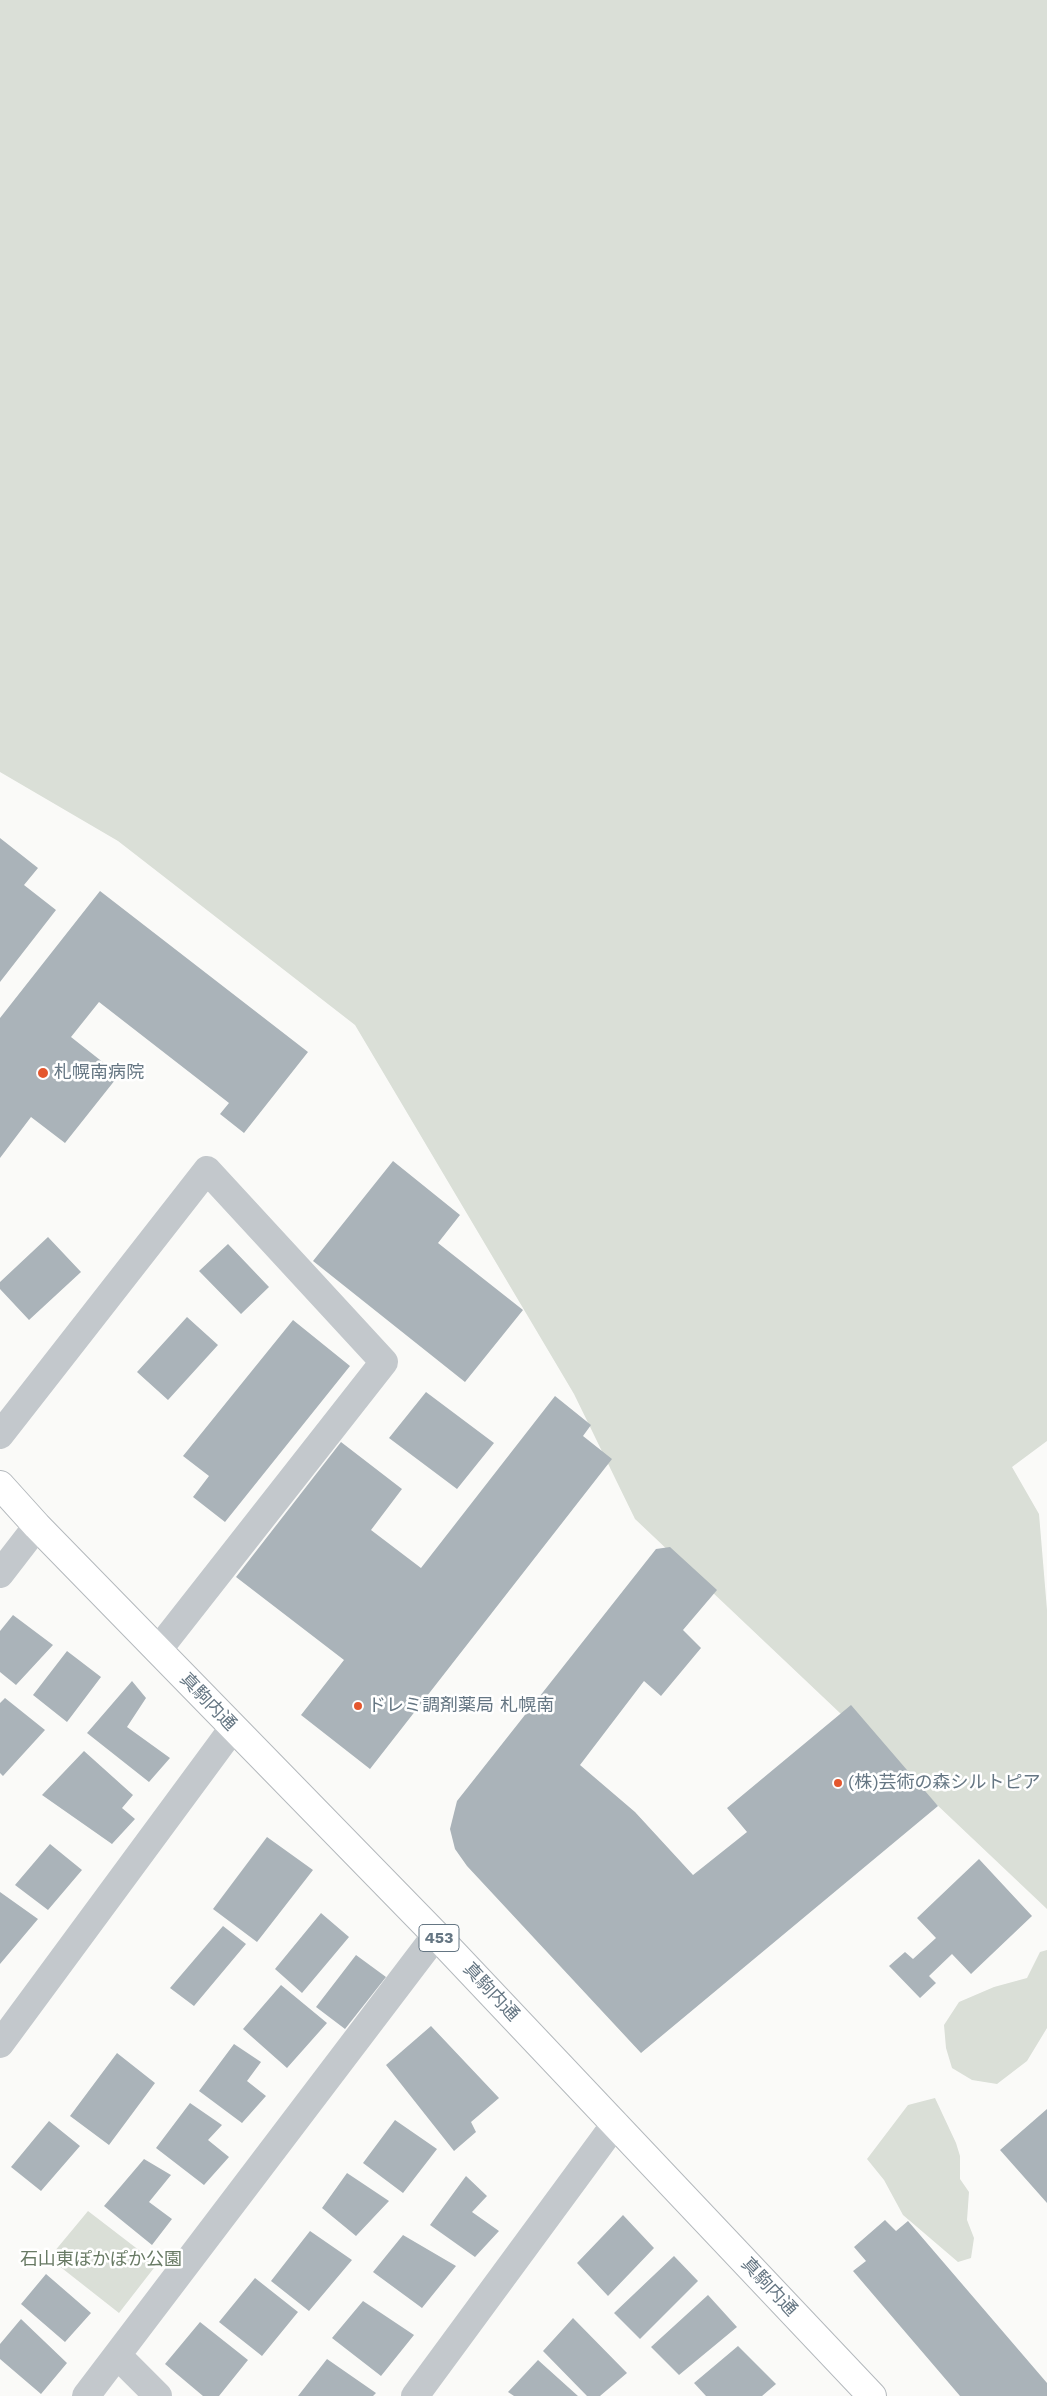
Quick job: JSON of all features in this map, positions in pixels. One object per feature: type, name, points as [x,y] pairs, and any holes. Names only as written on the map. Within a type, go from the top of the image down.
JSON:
[{"type":"highway","name":"真駒内通","points":[[0,1485],[37,1526],[436,1935],[872,2396]]},
{"type":"street","points":[[0,1435],[207,1170],[384,1362],[158,1650]]},
{"type":"street","points":[[0,1574],[37,1526]]},
{"type":"street","points":[[0,2044],[233,1728]]},
{"type":"street","points":[[86,2396],[436,1935]]},
{"type":"street","points":[[414,2396],[615,2124]]},
{"type":"street","points":[[118,2356],[158,2396]]},
{"type":"green space","points":[[0,0],[1047,0],[1047,1441],[1012,1467],[1039,1514],[1047,1610],[1047,1909],[635,1519],[574,1394],[355,1025],[118,841],[0,772]]},
{"type":"green space","points":[[1047,1950],[1047,2028],[1027,2061],[997,2084],[972,2080],[952,2068],[946,2048],[944,2025],[959,2002],[994,1987],[1027,1978],[1040,1952]]},
{"type":"green space","points":[[935,2098],[956,2143],[960,2156],[960,2179],[969,2192],[967,2220],[974,2238],[971,2258],[958,2262],[903,2215],[884,2180],[867,2159],[908,2105]]},
{"type":"green space","name":"石山東ぽかぽか公園","points":[[88,2211],[157,2264],[119,2313],[49,2258]]},
{"type":"building","points":[[0,838],[38,868],[24,885],[56,910],[0,982]]},
{"type":"building","points":[[100,891],[308,1052],[244,1133],[220,1114],[229,1103],[99,1002],[71,1037],[119,1075],[65,1143],[31,1117],[0,1158],[0,1018]]},
{"type":"building","points":[[393,1161],[460,1215],[438,1243],[523,1310],[465,1382],[313,1261]]},
{"type":"building","points":[[48,1237],[81,1272],[29,1320],[0,1289],[0,1282]]},
{"type":"building","points":[[228,1244],[269,1287],[241,1314],[199,1271]]},
{"type":"building","points":[[187,1317],[218,1345],[168,1400],[137,1372]]},
{"type":"building","points":[[293,1320],[350,1366],[225,1522],[193,1497],[209,1476],[183,1456]]},
{"type":"building","points":[[426,1392],[494,1443],[457,1489],[389,1438]]},
{"type":"building","points":[[555,1396],[591,1425],[583,1436],[612,1459],[370,1769],[301,1715],[344,1660],[236,1577],[341,1442],[402,1489],[371,1530],[421,1568]]},
{"type":"building","name":"(株)芸術の森シルトピア","points":[[670,1547],[717,1590],[683,1630],[701,1648],[661,1696],[644,1681],[580,1765],[635,1812],[693,1875],[747,1832],[727,1808],[851,1705],[938,1806],[641,2053],[467,1866],[455,1849],[450,1829],[457,1801],[656,1549]]},
{"type":"building","points":[[13,1615],[53,1645],[16,1685],[0,1672],[0,1631]]},
{"type":"building","points":[[67,1651],[101,1677],[67,1722],[33,1695]]},
{"type":"building","points":[[132,1681],[146,1698],[127,1727],[170,1758],[149,1782],[87,1733]]},
{"type":"building","points":[[5,1698],[45,1730],[3,1776],[0,1773],[0,1703]]},
{"type":"building","points":[[84,1751],[133,1795],[122,1808],[135,1819],[112,1844],[42,1795]]},
{"type":"building","points":[[267,1837],[313,1870],[257,1942],[213,1909]]},
{"type":"building","points":[[50,1844],[82,1870],[48,1910],[15,1885]]},
{"type":"building","points":[[979,1859],[1032,1916],[971,1974],[952,1954],[929,1976],[936,1983],[920,1998],[889,1966],[905,1952],[913,1959],[936,1938],[917,1918]]},
{"type":"building","points":[[0,1892],[38,1919],[0,1964]]},
{"type":"building","points":[[321,1913],[349,1937],[302,1993],[275,1969]]},
{"type":"building","points":[[223,1926],[246,1944],[194,2006],[170,1988]]},
{"type":"building","points":[[356,1955],[386,1977],[345,2029],[316,2007]]},
{"type":"building","points":[[281,1985],[327,2023],[287,2068],[243,2029]]},
{"type":"building","points":[[431,2026],[499,2098],[471,2122],[476,2132],[454,2151],[386,2065]]},
{"type":"building","points":[[234,2044],[261,2062],[247,2081],[266,2096],[242,2123],[199,2091]]},
{"type":"building","points":[[117,2053],[155,2083],[109,2145],[70,2116]]},
{"type":"building","points":[[190,2103],[222,2125],[208,2140],[229,2157],[204,2185],[156,2148]]},
{"type":"building","points":[[1047,2109],[1047,2203],[1000,2150]]},
{"type":"building","points":[[395,2120],[437,2149],[403,2193],[363,2163]]},
{"type":"building","points":[[49,2121],[80,2146],[41,2191],[11,2167]]},
{"type":"building","points":[[144,2159],[171,2175],[149,2202],[172,2219],[152,2245],[104,2206]]},
{"type":"building","points":[[347,2173],[389,2201],[356,2236],[322,2208]]},
{"type":"building","points":[[466,2176],[487,2196],[472,2212],[499,2231],[475,2257],[430,2225]]},
{"type":"building","points":[[623,2215],[654,2248],[608,2296],[577,2263]]},
{"type":"building","points":[[885,2220],[896,2231],[908,2221],[1047,2383],[1047,2396],[960,2396],[853,2271],[866,2261],[854,2247]]},
{"type":"building","points":[[310,2231],[352,2260],[309,2311],[271,2281]]},
{"type":"building","points":[[403,2235],[456,2266],[422,2308],[373,2272]]},
{"type":"building","points":[[674,2256],[698,2281],[640,2339],[614,2313]]},
{"type":"building","points":[[46,2274],[91,2313],[65,2342],[21,2304]]},
{"type":"building","points":[[255,2278],[298,2312],[262,2356],[219,2322]]},
{"type":"building","points":[[708,2295],[737,2327],[679,2375],[651,2347]]},
{"type":"building","points":[[363,2301],[414,2335],[381,2376],[332,2338]]},
{"type":"building","points":[[573,2318],[627,2373],[600,2396],[587,2396],[543,2351]]},
{"type":"building","points":[[21,2319],[67,2363],[41,2394],[0,2359],[0,2344]]},
{"type":"building","points":[[200,2322],[248,2360],[219,2396],[203,2396],[165,2364]]},
{"type":"building","points":[[738,2346],[776,2384],[762,2396],[706,2396],[694,2383]]},
{"type":"building","points":[[327,2359],[376,2393],[373,2396],[298,2396]]},
{"type":"building","points":[[538,2360],[578,2396],[514,2396],[508,2392]]},
{"type":"place","name":"札幌南病院","points":[[43,1073]]},
{"type":"place","name":"ドレミ調剤薬局 札幌南","points":[[358,1706]]},
{"type":"place","name":"(株)芸術の森シルトピア","points":[[838,1783]]}]
